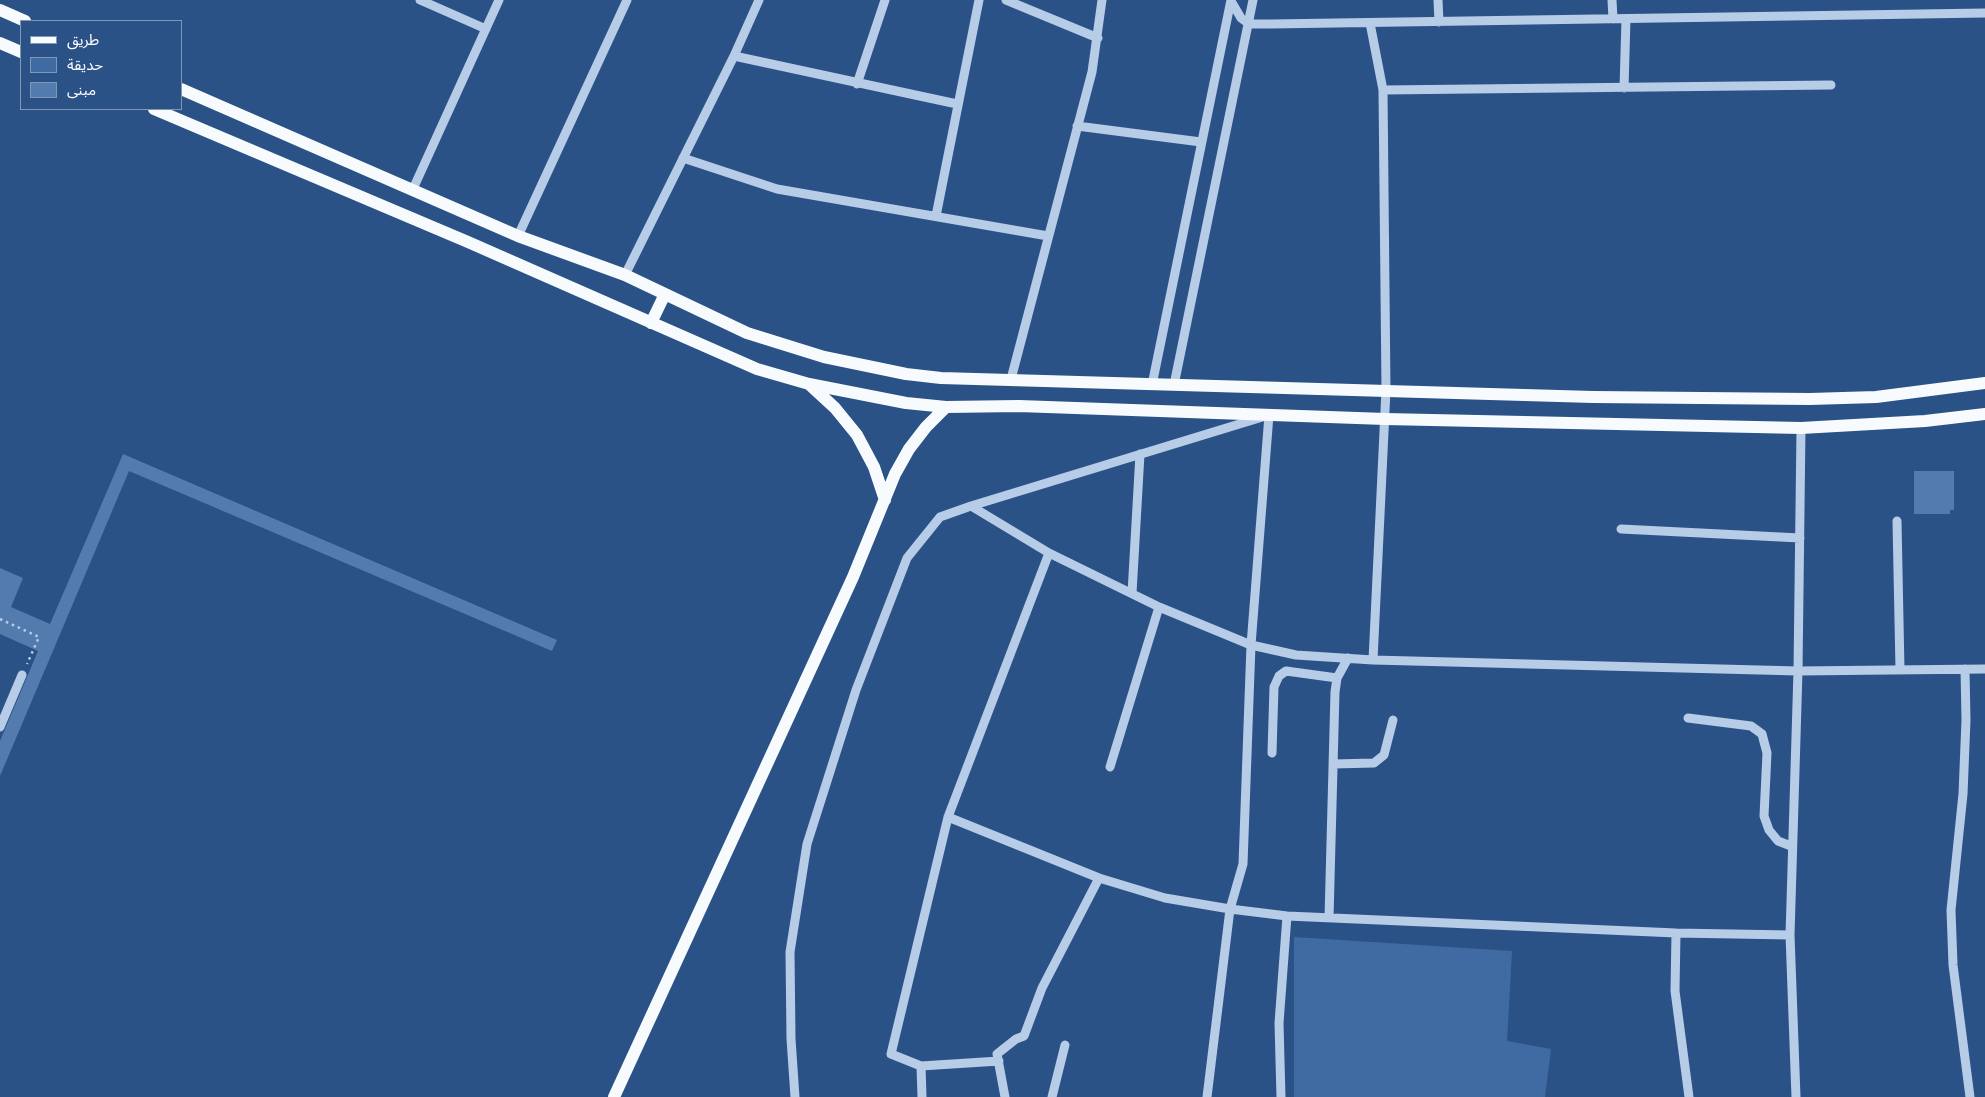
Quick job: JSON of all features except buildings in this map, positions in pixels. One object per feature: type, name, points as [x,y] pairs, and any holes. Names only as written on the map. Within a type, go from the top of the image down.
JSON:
[{"type":"main road","points":[[0,10],[23,20]]},
{"type":"main road","points":[[0,43],[20,52]]},
{"type":"main road","points":[[182,89],[518,236],[626,275],[747,333],[824,357],[906,374],[941,378],[1174,385],[1593,397],[1810,400],[1876,397],[1985,383]]},
{"type":"main road","points":[[156,110],[757,369],[809,384],[906,403],[946,406],[1386,419],[1801,428],[1925,421],[1985,414]]},
{"type":"main road","points":[[652,323],[665,294]]},
{"type":"main road","points":[[809,384],[835,408],[857,436],[874,467],[885,500]]},
{"type":"main road","points":[[614,1097],[853,577],[895,474],[909,449],[946,406]]},
{"type":"street","points":[[420,0],[486,29]]},
{"type":"street","points":[[413,189],[499,0]]},
{"type":"street","points":[[518,236],[627,0]]},
{"type":"street","points":[[626,275],[734,56],[759,0]]},
{"type":"street","points":[[858,84],[885,0]]},
{"type":"street","points":[[936,216],[978,0]]},
{"type":"street","points":[[1006,0],[1098,38]]},
{"type":"street","points":[[1011,379],[1077,126],[1098,38],[1102,0]]},
{"type":"street","points":[[1231,0],[1241,18],[1249,24],[1985,13]]},
{"type":"street","points":[[1152,384],[1231,0]]},
{"type":"street","points":[[1174,385],[1253,0]]},
{"type":"street","points":[[1438,0],[1438,22]]},
{"type":"street","points":[[1612,0],[1612,19]]},
{"type":"street","points":[[1624,88],[1626,19]]},
{"type":"street","points":[[1370,23],[1383,90],[1386,390],[1374,660]]},
{"type":"street","points":[[734,56],[957,104]]},
{"type":"street","points":[[1383,90],[1831,85]]},
{"type":"street","points":[[1077,126],[1201,142]]},
{"type":"street","points":[[683,158],[777,189],[1048,236]]},
{"type":"street","points":[[795,1097],[791,1039],[790,952],[807,844],[856,690],[907,558],[940,517],[1269,415],[1251,645],[1243,864],[1230,909],[1207,1097]]},
{"type":"street","points":[[1796,1097],[1790,935],[1791,846],[1798,671],[1801,428]]},
{"type":"street","points":[[1132,593],[1140,454]]},
{"type":"street","points":[[971,506],[1049,553],[1160,607],[1251,645],[1296,656],[1374,660],[1798,671],[1985,669]]},
{"type":"street","points":[[1897,521],[1900,670]]},
{"type":"street","points":[[1621,529],[1800,538]]},
{"type":"street","points":[[998,1062],[921,1066],[891,1054],[948,816],[1049,553]]},
{"type":"street","points":[[1110,767],[1160,607]]},
{"type":"street","points":[[1329,918],[1334,692],[1337,678],[1348,658]]},
{"type":"street","points":[[1964,669],[1966,720],[1963,794],[1951,910],[1953,965],[1970,1097]]},
{"type":"street","points":[[1272,754],[1274,687],[1279,676],[1286,671],[1337,678]]},
{"type":"street","points":[[0,727],[22,675]]},
{"type":"street","points":[[1688,718],[1751,726],[1762,734],[1767,753],[1764,816],[1769,830],[1778,841],[1791,846]]},
{"type":"street","points":[[1333,764],[1374,763],[1384,755],[1393,720]]},
{"type":"street","points":[[948,816],[1099,878],[1166,898],[1230,909],[1287,916],[1329,918],[1676,933],[1790,935]]},
{"type":"street","points":[[1005,1097],[997,1054],[1016,1039],[1024,1036],[1042,988],[1099,878]]},
{"type":"street","points":[[1281,1097],[1279,1023],[1287,916]]},
{"type":"street","points":[[1676,933],[1676,991],[1688,1097]]},
{"type":"street","points":[[1052,1097],[1065,1045]]},
{"type":"street","points":[[921,1066],[922,1097]]},
{"type":"street","points":[[621,1097],[622,1081]]},
{"type":"path","points":[[0,619],[39,637],[22,675]]},
{"type":"green space","points":[[1294,937],[1512,951],[1507,1041],[1551,1049],[1545,1097],[1294,1097]]}]
